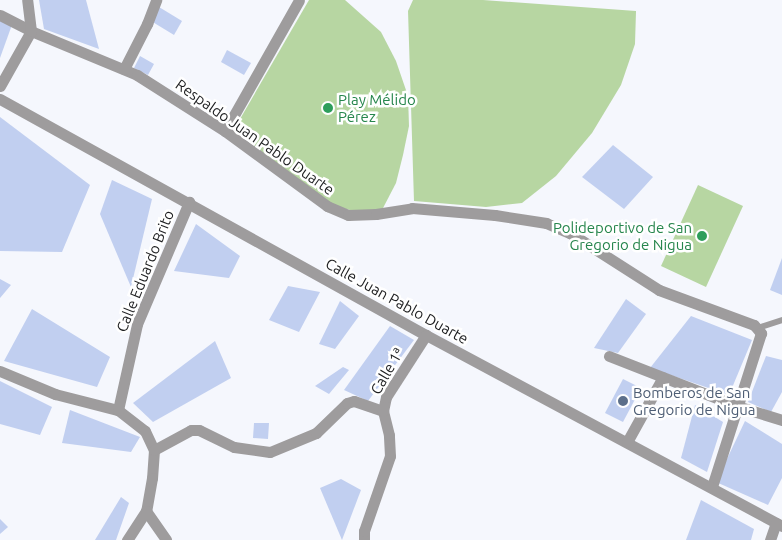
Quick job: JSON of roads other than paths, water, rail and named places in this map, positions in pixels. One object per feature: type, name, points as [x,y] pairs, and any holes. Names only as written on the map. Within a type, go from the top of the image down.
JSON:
[{"type":"street","points":[[0,86],[32,31],[27,0]]},
{"type":"street","points":[[124,69],[147,24],[156,0]]},
{"type":"street","points":[[225,132],[299,0]]},
{"type":"street","name":"Respaldo Juan Pablo Duarte","points":[[0,15],[32,31],[124,69],[225,132],[326,206],[348,215],[376,214],[412,208],[495,215],[546,223],[570,233],[659,290],[758,328]]},
{"type":"street","name":"Calle Juan Pablo Duarte","points":[[0,99],[426,335],[779,524]]},
{"type":"street","name":"Calle Eduardo Brito","points":[[118,410],[136,324],[189,202]]},
{"type":"street","points":[[712,487],[761,333],[758,328]]},
{"type":"street","name":"Calle 1ª","points":[[364,540],[364,531],[390,456],[389,435],[383,411],[386,397],[426,335]]},
{"type":"street","points":[[608,356],[737,406],[782,420]]},
{"type":"street","points":[[0,372],[55,394],[118,410],[145,431],[154,450],[146,511],[127,540]]},
{"type":"street","points":[[627,442],[663,377]]},
{"type":"street","points":[[154,450],[191,430],[199,430],[234,447],[270,452],[316,433],[348,403],[354,401],[383,411]]},
{"type":"street","points":[[146,511],[166,540]]},
{"type":"street","points":[[770,540],[779,524]]},
{"type":"lane","points":[[758,328],[782,320]]},
{"type":"place","name":"Play Mélido Pérez","points":[[328,108]]},
{"type":"place","name":"Polideportivo de San Gregorio de Nigua","points":[[702,236]]},
{"type":"place","name":"Bomberos de San Gregorio de Nigua","points":[[623,401]]}]
